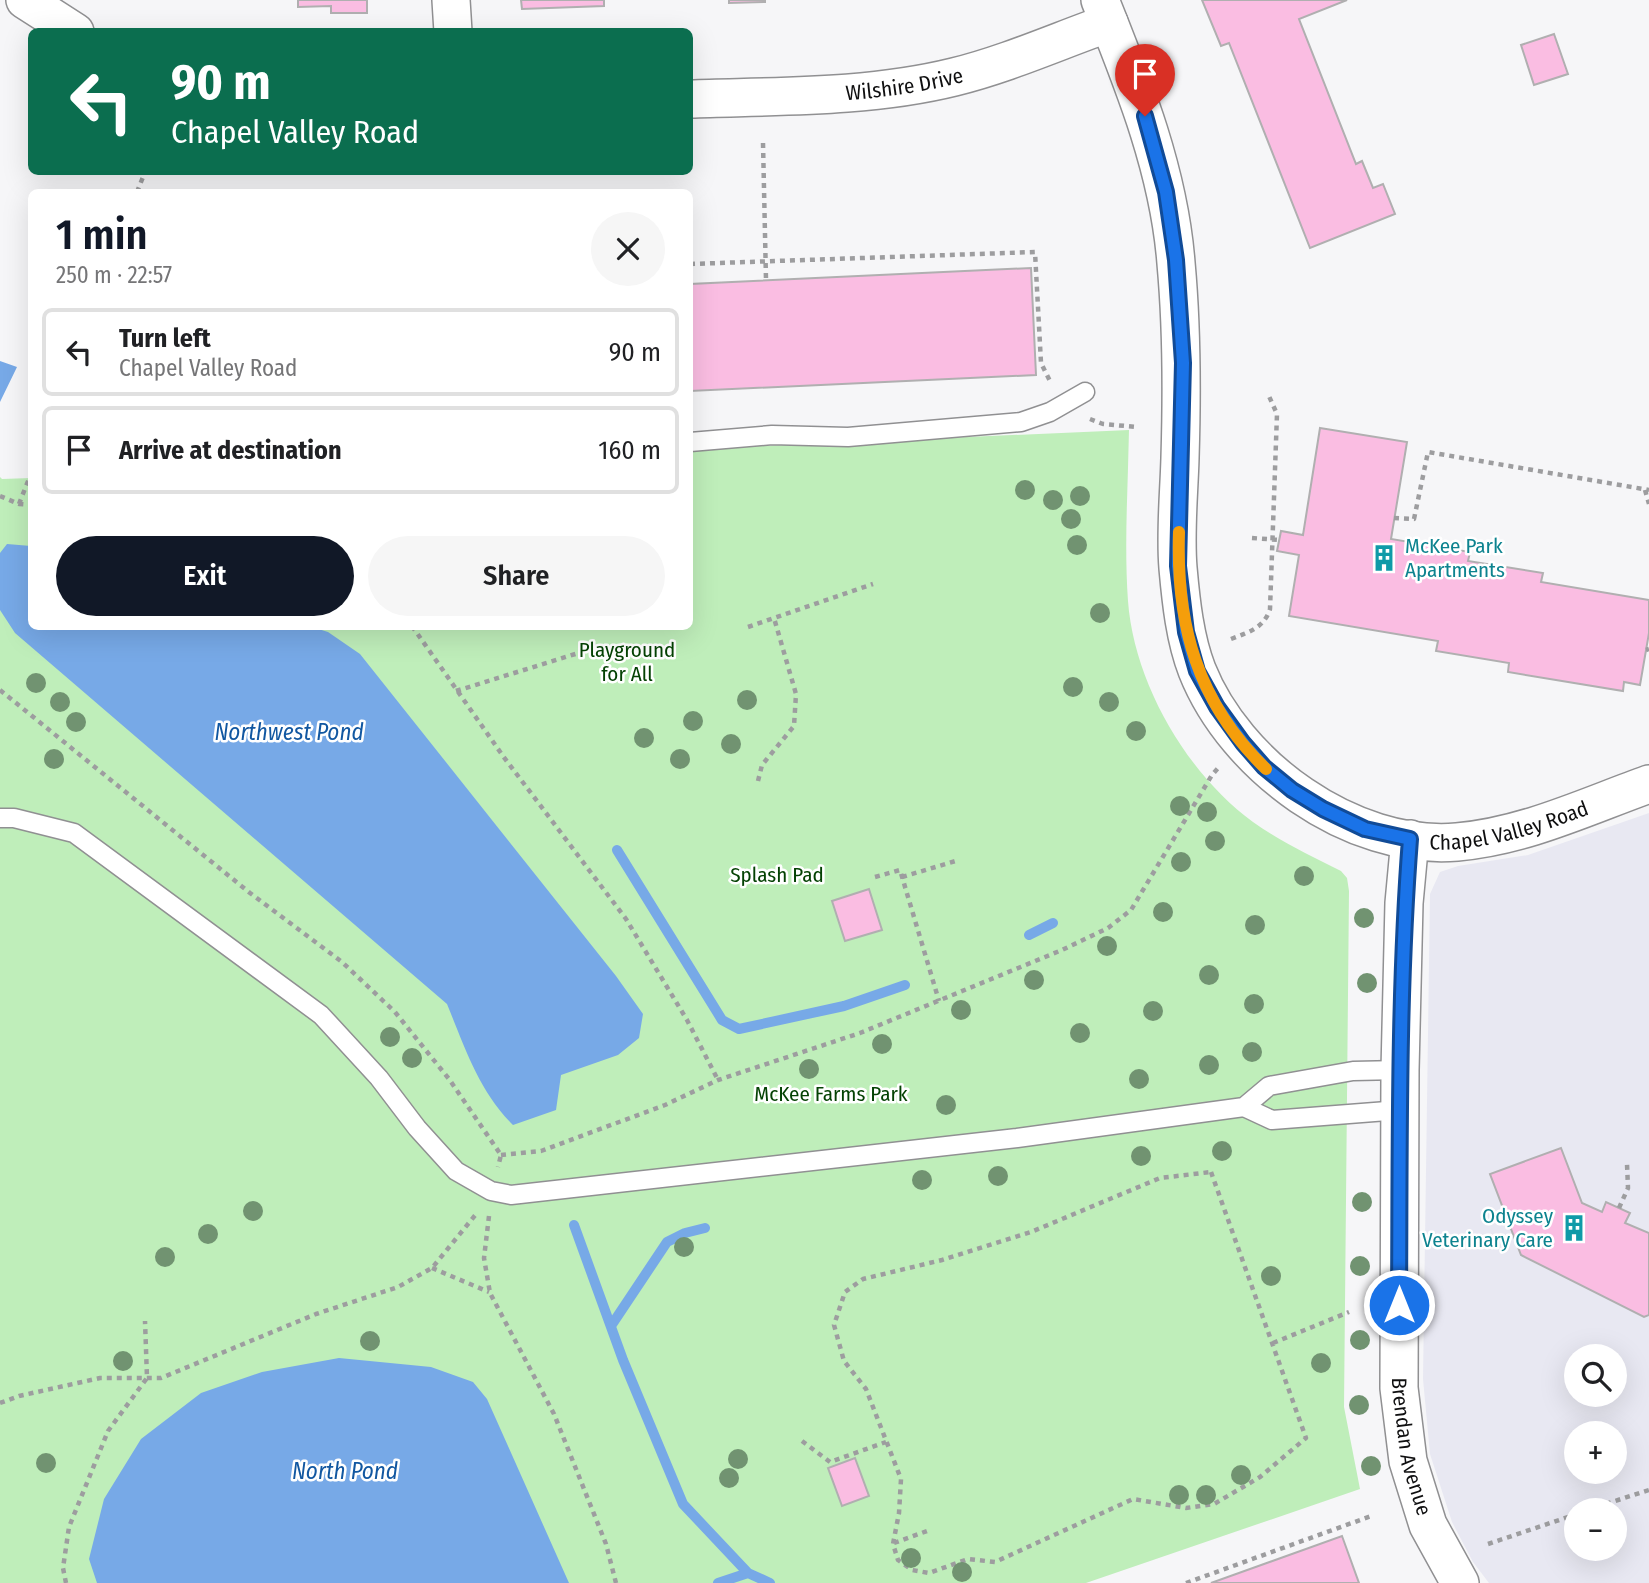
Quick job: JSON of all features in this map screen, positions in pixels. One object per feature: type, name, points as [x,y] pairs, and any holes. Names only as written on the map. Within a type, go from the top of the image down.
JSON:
[{"type":"street","points":[[25,0],[69,28]]},
{"type":"street","points":[[451,0],[453,28]]},
{"type":"street","name":"Wilshire Drive","points":[[693,99],[875,91],[953,77],[1027,54],[1105,11]]},
{"type":"street","name":"Chapel Valley Road","points":[[1105,11],[1145,116],[1166,192],[1176,260],[1183,363],[1178,566],[1186,632],[1197,671],[1217,707],[1243,743],[1273,775],[1323,809],[1365,829],[1410,839],[1454,842],[1514,833],[1649,784]]},
{"type":"street","name":"Brendan Avenue","points":[[1410,839],[1404,903],[1400,1070],[1399,1388],[1408,1461],[1429,1525],[1460,1583]]},
{"type":"lane","points":[[693,442],[772,435],[848,437],[1021,422],[1050,412],[1085,392]]},
{"type":"lane","points":[[0,818],[14,818],[74,833],[321,1014],[379,1078],[416,1128],[456,1171],[491,1191],[511,1195],[1017,1138],[1244,1107],[1269,1086],[1353,1071],[1400,1070]]},
{"type":"lane","points":[[1244,1107],[1272,1121],[1400,1110]]},
{"type":"path","points":[[763,143],[766,280]]},
{"type":"path","points":[[693,264],[1035,252],[1041,363],[1052,384],[1066,404],[1083,416],[1103,424],[1137,426]]},
{"type":"path","points":[[1231,639],[1256,629],[1267,619],[1270,609],[1276,540],[1277,414],[1268,394]]},
{"type":"path","points":[[1394,518],[1413,519],[1428,452],[1647,490],[1649,504]]},
{"type":"path","points":[[19,503],[28,481]]},
{"type":"path","points":[[0,496],[28,504]]},
{"type":"path","points":[[1252,538],[1276,540]]},
{"type":"path","points":[[748,627],[873,584]]},
{"type":"path","points":[[758,781],[762,765],[794,726],[796,694],[774,618]]},
{"type":"path","points":[[415,630],[456,691],[626,919],[687,1020],[718,1080]]},
{"type":"path","points":[[456,691],[585,651]]},
{"type":"path","points":[[0,690],[239,884],[342,962],[386,1003],[449,1079],[501,1155],[541,1151],[665,1105],[718,1080],[860,1033],[1062,950],[1108,928],[1131,910],[1212,775],[1243,743]]},
{"type":"path","points":[[902,877],[959,860]]},
{"type":"path","points":[[875,877],[900,870],[939,1001]]},
{"type":"path","points":[[1619,1208],[1628,1188],[1627,1164]]},
{"type":"path","points":[[1211,1172],[1273,1343],[1306,1438],[1260,1477],[1213,1504],[1186,1508],[1133,1499],[995,1562],[968,1559],[929,1573],[912,1570],[898,1560],[893,1544],[901,1479],[866,1389],[844,1361],[834,1325],[845,1292],[863,1279],[942,1260],[1031,1232],[1160,1178],[1211,1172]]},
{"type":"path","points":[[0,1403],[19,1396],[100,1378],[161,1378],[316,1314],[398,1287],[432,1268],[468,1226],[491,1191]]},
{"type":"path","points":[[491,1191],[484,1258],[490,1293],[554,1414],[606,1544],[616,1583]]},
{"type":"path","points":[[432,1268],[490,1293]]},
{"type":"path","points":[[1273,1343],[1349,1312]]},
{"type":"path","points":[[66,1583],[63,1569],[69,1527],[108,1431],[147,1378],[145,1321]]},
{"type":"path","points":[[802,1441],[830,1462],[886,1442]]},
{"type":"path","points":[[1624,1498],[1649,1490]]},
{"type":"path","points":[[1186,1583],[1374,1515]]},
{"type":"path","points":[[1488,1544],[1564,1518]]},
{"type":"path","points":[[893,1544],[927,1531]]},
{"type":"shaded area","points":[[1649,813],[1649,1583],[1489,1583],[1473,1562],[1452,1522],[1430,1454],[1423,1379],[1430,894],[1440,872],[1458,866],[1528,855]]},
{"type":"green space","name":"McKee Farms Park","points":[[1129,430],[1126,537],[1128,601],[1132,632],[1153,694],[1186,753],[1206,779],[1229,802],[1253,822],[1341,871],[1347,878],[1344,1407],[1360,1489],[1086,1583],[0,1583],[0,477],[28,478],[28,630],[693,630],[693,449]]},
{"type":"water","points":[[0,361],[17,367],[0,402]]},
{"type":"water","name":"Northwest Pond","points":[[7,544],[28,546],[28,630],[322,630],[360,654],[616,976],[643,1014],[639,1038],[618,1055],[561,1075],[556,1110],[513,1125],[482,1083],[447,1004],[15,633],[0,610],[0,553]]},
{"type":"water","name":"North Pond","points":[[339,1358],[431,1367],[473,1382],[487,1399],[569,1583],[97,1583],[89,1559],[104,1499],[141,1439],[201,1393],[262,1372]]},
{"type":"building","points":[[298,0],[367,0],[367,13],[331,13],[331,6],[298,7]]},
{"type":"building","points":[[521,0],[604,0],[604,6],[522,9]]},
{"type":"building","points":[[729,0],[765,0],[765,2],[729,3]]},
{"type":"building","points":[[1202,0],[1347,0],[1299,19],[1356,164],[1362,161],[1373,188],[1383,184],[1395,214],[1310,248],[1229,43],[1221,46]]},
{"type":"building","points":[[1554,34],[1568,74],[1534,85],[1521,45]]},
{"type":"building","points":[[1031,268],[1036,375],[693,391],[693,284]]},
{"type":"building","name":"McKee Park Apartments","points":[[1320,428],[1407,442],[1391,539],[1470,552],[1468,561],[1543,573],[1541,582],[1649,600],[1649,633],[1640,685],[1624,682],[1623,691],[1508,672],[1509,663],[1436,651],[1438,641],[1289,616],[1299,555],[1277,551],[1281,531],[1303,535]]},
{"type":"building","points":[[869,889],[882,930],[845,941],[832,901]]},
{"type":"building","name":"Odyssey Veterinary Care","points":[[1561,1148],[1582,1203],[1602,1212],[1606,1202],[1630,1213],[1625,1223],[1649,1233],[1649,1315],[1644,1317],[1521,1255],[1490,1174]]},
{"type":"building","points":[[855,1458],[869,1496],[842,1506],[828,1468]]},
{"type":"building","points":[[1342,1536],[1359,1583],[1211,1583]]},
{"type":"waterway","points":[[617,850],[722,1020],[739,1029],[844,1006],[905,985]]},
{"type":"waterway","points":[[1029,935],[1053,923]]},
{"type":"waterway","points":[[574,1225],[623,1360],[683,1504],[748,1573],[770,1583]]},
{"type":"waterway","points":[[611,1326],[667,1242],[685,1233],[705,1228]]},
{"type":"waterway","points":[[718,1583],[748,1573]]},
{"type":"slow traffic","points":[[1179,532],[1178,566],[1186,632],[1197,671],[1217,707],[1266,769]]},
{"type":"place","name":"McKee Park Apartments","points":[[1384,558]]},
{"type":"place","name":"Odyssey Veterinary Care","points":[[1574,1228]]},
{"type":"route","points":[[1145,116],[1166,192],[1176,260],[1183,363],[1178,566],[1186,632],[1197,671],[1217,707],[1243,743],[1264,767],[1292,790],[1323,809],[1365,829],[1410,839],[1404,903],[1400,1070],[1399,1305]]},
{"type":"park label","name":"Playground for All","points":[[627,662]]},
{"type":"park label","name":"Splash Pad","points":[[777,875]]}]
